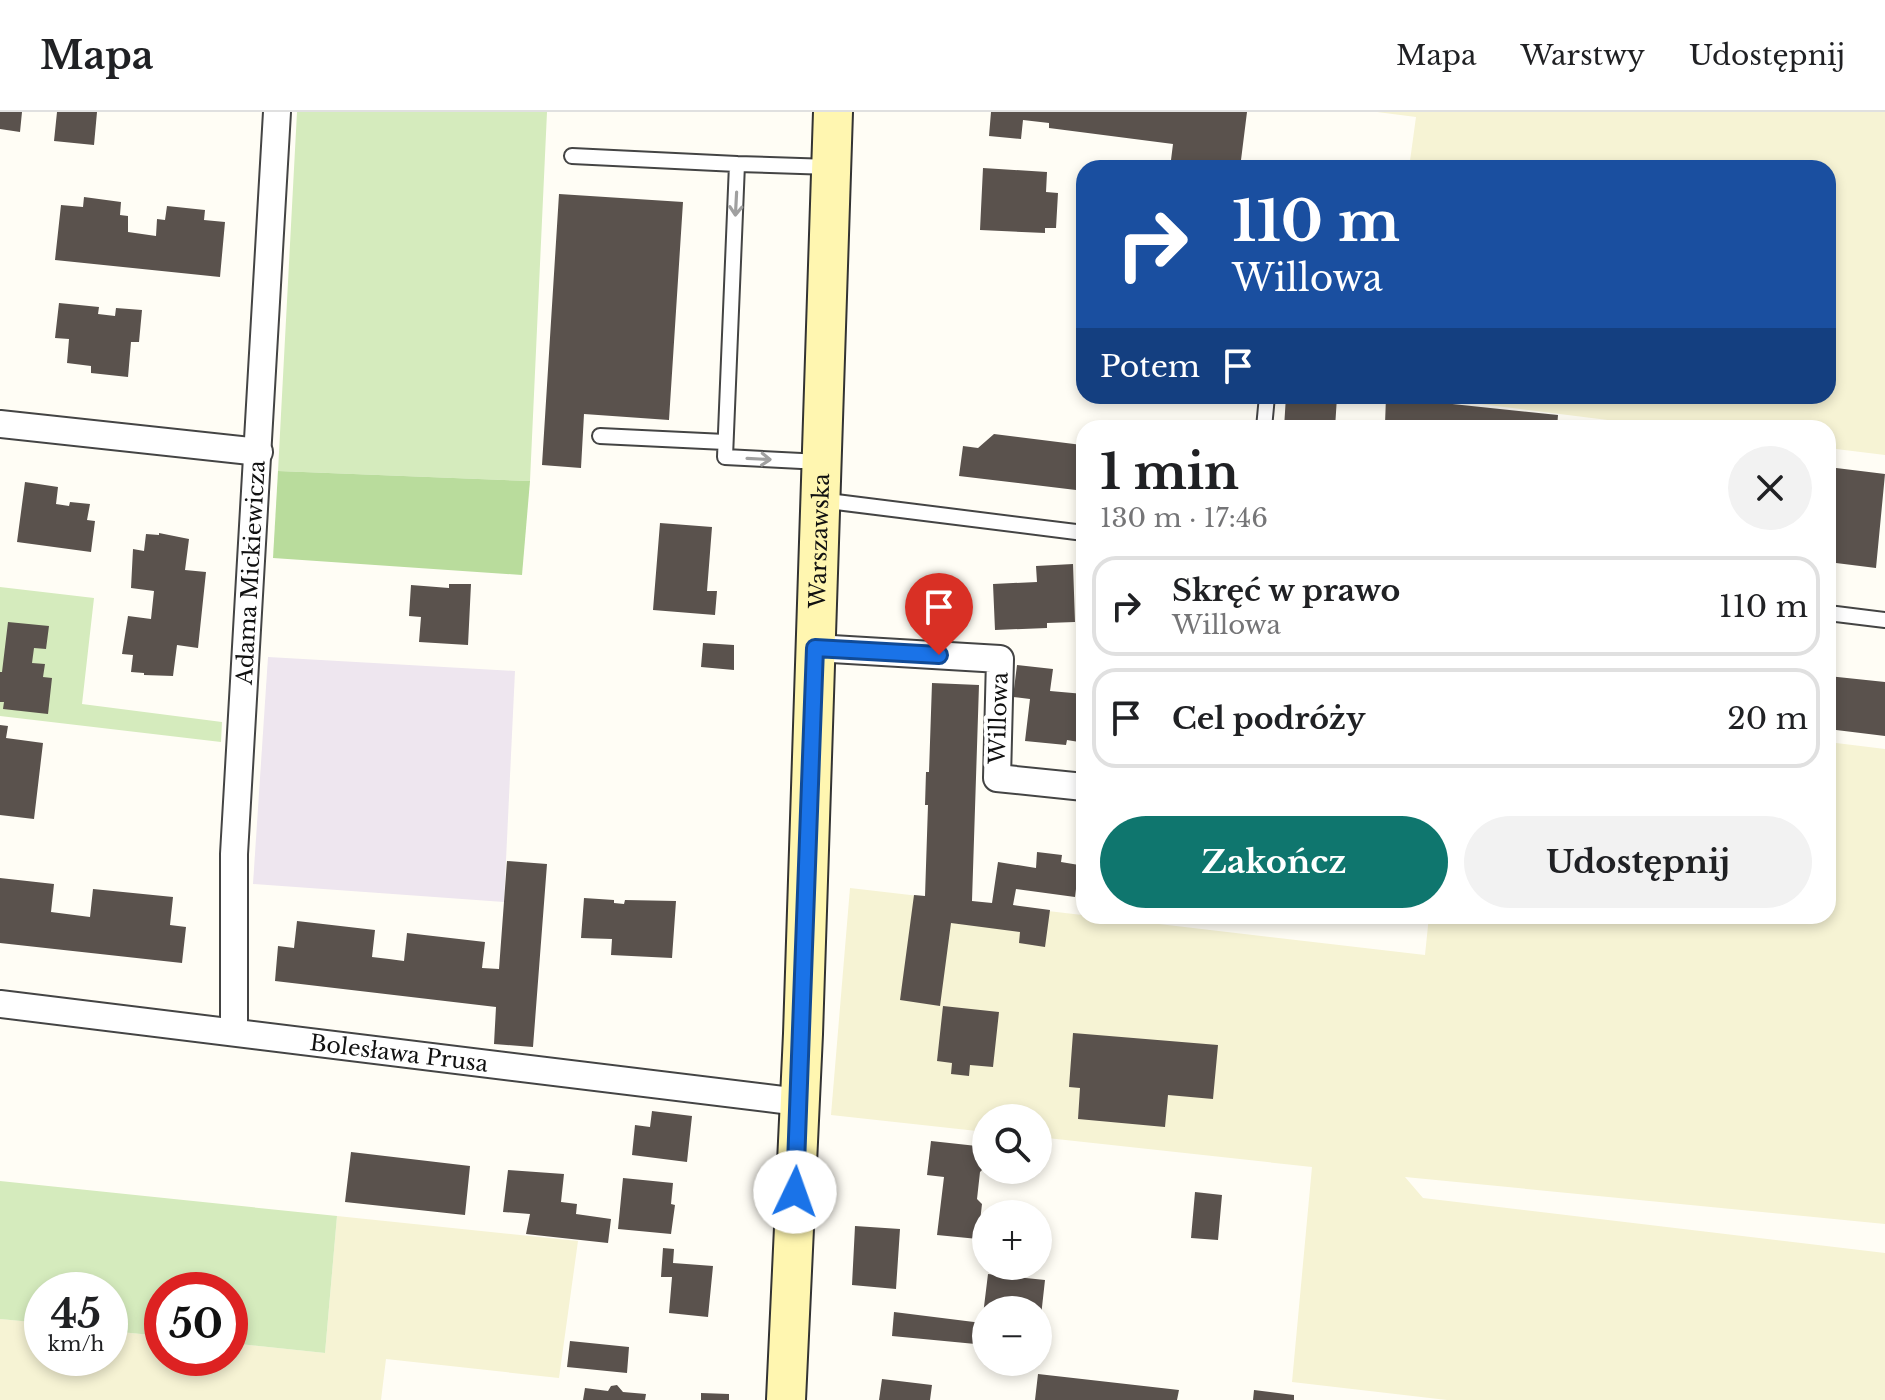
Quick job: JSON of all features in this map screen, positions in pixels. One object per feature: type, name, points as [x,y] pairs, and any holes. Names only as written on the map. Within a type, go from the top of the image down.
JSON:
[{"type":"main road","name":"Warszawska","points":[[786,1400],[833,112]]},
{"type":"street","name":"Adama Mickiewicza","points":[[234,1032],[234,854],[277,112]]},
{"type":"street","points":[[0,424],[259,452]]},
{"type":"street","name":"Willowa","points":[[815,648],[1000,659],[997,778],[1076,786]]},
{"type":"street","name":"Bolesława Prusa","points":[[0,1004],[799,1102]]},
{"type":"lane","points":[[572,156],[831,167]]},
{"type":"lane","points":[[737,164],[725,457],[821,462]]},
{"type":"lane","points":[[600,436],[725,442]]},
{"type":"lane","points":[[820,500],[1076,532]]},
{"type":"lane","points":[[1836,614],[1885,620]]},
{"type":"shaded area","points":[[1377,112],[1885,112],[1885,455],[1836,449],[1836,420],[1608,420],[1481,404],[1836,404],[1836,160],[1410,160],[1416,117]]},
{"type":"shaded area","points":[[268,657],[515,671],[504,902],[253,884]]},
{"type":"shaded area","points":[[1836,743],[1885,749],[1885,1224],[1405,1177],[1423,1198],[1885,1253],[1885,1400],[1447,1400],[1292,1382],[1312,1167],[1052,1139],[1052,1104],[972,1104],[972,1130],[831,1115],[850,888],[1076,914],[1076,924],[1159,924],[1425,955],[1428,924],[1836,924]]},
{"type":"shaded area","points":[[337,1216],[578,1241],[559,1378],[386,1359],[381,1400],[0,1400],[0,1319],[24,1321],[24,1376],[128,1376],[128,1333],[144,1334],[144,1376],[248,1376],[248,1345],[325,1353]]},
{"type":"green space","points":[[297,112],[547,112],[530,481],[278,471]]},
{"type":"green space","points":[[278,471],[530,481],[522,575],[273,558]]},
{"type":"green space","points":[[0,587],[94,598],[82,704],[222,722],[221,742],[0,716]]},
{"type":"green space","points":[[0,1181],[337,1216],[325,1353],[248,1345],[248,1272],[144,1272],[144,1334],[128,1333],[128,1272],[24,1272],[24,1321],[0,1319]]},
{"type":"building","points":[[0,112],[22,112],[20,132],[0,129]]},
{"type":"building","points":[[57,112],[97,112],[94,145],[54,141]]},
{"type":"building","points":[[991,112],[1247,112],[1241,160],[1171,160],[1173,144],[1049,128],[1049,123],[1023,120],[1021,139],[989,136]]},
{"type":"building","points":[[983,168],[1047,172],[1046,192],[1058,193],[1056,228],[1045,228],[1045,233],[980,230]]},
{"type":"building","points":[[559,194],[683,202],[669,420],[584,414],[581,468],[542,465]]},
{"type":"building","points":[[84,197],[121,202],[120,215],[128,216],[128,232],[156,236],[157,219],[165,220],[167,206],[205,210],[204,220],[225,222],[220,277],[55,260],[61,205],[83,207]]},
{"type":"building","points":[[59,303],[99,307],[98,314],[115,316],[116,308],[142,310],[139,342],[131,342],[128,377],[91,373],[91,366],[67,363],[69,339],[55,338]]},
{"type":"building","points":[[1286,404],[1337,404],[1336,420],[1284,420]]},
{"type":"building","points":[[1386,404],[1453,404],[1558,415],[1558,420],[1385,420]]},
{"type":"building","points":[[994,434],[1076,444],[1076,490],[959,476],[963,446],[978,448]]},
{"type":"building","points":[[1836,468],[1885,474],[1876,568],[1836,563]]},
{"type":"building","points":[[25,482],[58,487],[56,504],[90,504],[87,520],[95,521],[91,552],[17,542]]},
{"type":"building","points":[[660,523],[712,527],[707,591],[717,591],[715,615],[653,610]]},
{"type":"building","points":[[159,533],[189,539],[185,570],[206,572],[198,648],[177,645],[173,676],[131,672],[133,655],[122,654],[128,616],[151,619],[154,591],[131,588],[133,549],[144,551],[146,534]]},
{"type":"building","points":[[1073,564],[1075,622],[1047,623],[1047,628],[995,630],[993,584],[1037,582],[1036,566]]},
{"type":"building","points":[[449,584],[471,584],[468,645],[419,642],[421,617],[409,616],[411,585],[449,588]]},
{"type":"building","points":[[8,622],[49,626],[46,649],[34,648],[32,663],[45,664],[43,677],[52,678],[48,714],[3,709],[4,702],[0,702],[0,672]]},
{"type":"building","points":[[703,643],[734,645],[734,670],[701,667]]},
{"type":"building","points":[[1017,665],[1053,669],[1050,691],[1076,693],[1076,742],[1067,740],[1066,745],[1025,741],[1030,699],[1013,697]]},
{"type":"building","points":[[1836,677],[1885,682],[1885,736],[1836,730]]},
{"type":"building","points":[[932,683],[979,685],[972,901],[992,903],[998,862],[1036,868],[1037,852],[1062,855],[1061,862],[1076,864],[1075,897],[1016,889],[1013,905],[1050,910],[1045,947],[1019,943],[1020,932],[951,923],[940,1006],[900,1000],[914,895],[925,896],[926,772],[929,772]]},
{"type":"building","points":[[0,725],[8,726],[6,738],[43,743],[34,819],[0,815]]},
{"type":"building","points":[[507,861],[547,864],[533,1047],[494,1044],[496,1007],[275,981],[278,946],[294,948],[297,921],[375,930],[372,957],[404,961],[407,933],[485,942],[482,968],[499,969]]},
{"type":"building","points":[[0,878],[54,884],[51,912],[90,917],[93,889],[173,897],[170,925],[186,927],[182,963],[0,943]]},
{"type":"building","points":[[584,898],[614,900],[614,903],[624,904],[625,900],[676,901],[672,958],[611,955],[612,939],[581,938]]},
{"type":"building","points":[[943,1006],[999,1012],[993,1067],[970,1065],[969,1076],[951,1074],[952,1063],[937,1061]]},
{"type":"building","points":[[1073,1033],[1218,1045],[1213,1099],[1168,1095],[1165,1127],[1078,1119],[1080,1088],[1069,1087]]},
{"type":"building","points":[[652,1111],[692,1116],[687,1162],[632,1155],[635,1125],[650,1127]]},
{"type":"building","points":[[931,1141],[972,1145],[972,1184],[979,1184],[978,1200],[972,1200],[972,1238],[937,1235],[944,1177],[927,1175]]},
{"type":"building","points":[[351,1152],[470,1166],[465,1215],[345,1202]]},
{"type":"building","points":[[508,1170],[564,1174],[561,1202],[577,1204],[576,1214],[611,1219],[608,1243],[526,1234],[530,1214],[503,1212]]},
{"type":"building","points":[[623,1178],[673,1183],[671,1204],[675,1205],[671,1234],[618,1229]]},
{"type":"building","points":[[1195,1192],[1222,1195],[1218,1240],[1191,1238]]},
{"type":"building","points":[[855,1226],[900,1229],[896,1289],[852,1285]]},
{"type":"building","points":[[663,1248],[674,1249],[673,1263],[713,1266],[708,1317],[669,1313],[672,1277],[661,1277]]},
{"type":"building","points":[[987,1280],[1045,1280],[1043,1296],[985,1296]]},
{"type":"building","points":[[894,1312],[972,1322],[972,1344],[892,1336]]},
{"type":"building","points":[[570,1341],[629,1347],[627,1373],[567,1367]]},
{"type":"building","points":[[1038,1376],[1179,1390],[1177,1400],[1035,1400]]},
{"type":"building","points":[[882,1379],[932,1385],[930,1400],[879,1400]]},
{"type":"building","points":[[617,1385],[623,1392],[646,1394],[645,1400],[583,1400],[585,1388],[608,1391],[611,1386]]},
{"type":"building","points":[[1254,1390],[1294,1395],[1294,1400],[1253,1400]]},
{"type":"building","points":[[701,1393],[729,1394],[729,1400],[701,1400]]},
{"type":"route","points":[[795,1192],[815,648],[939,655]]}]
